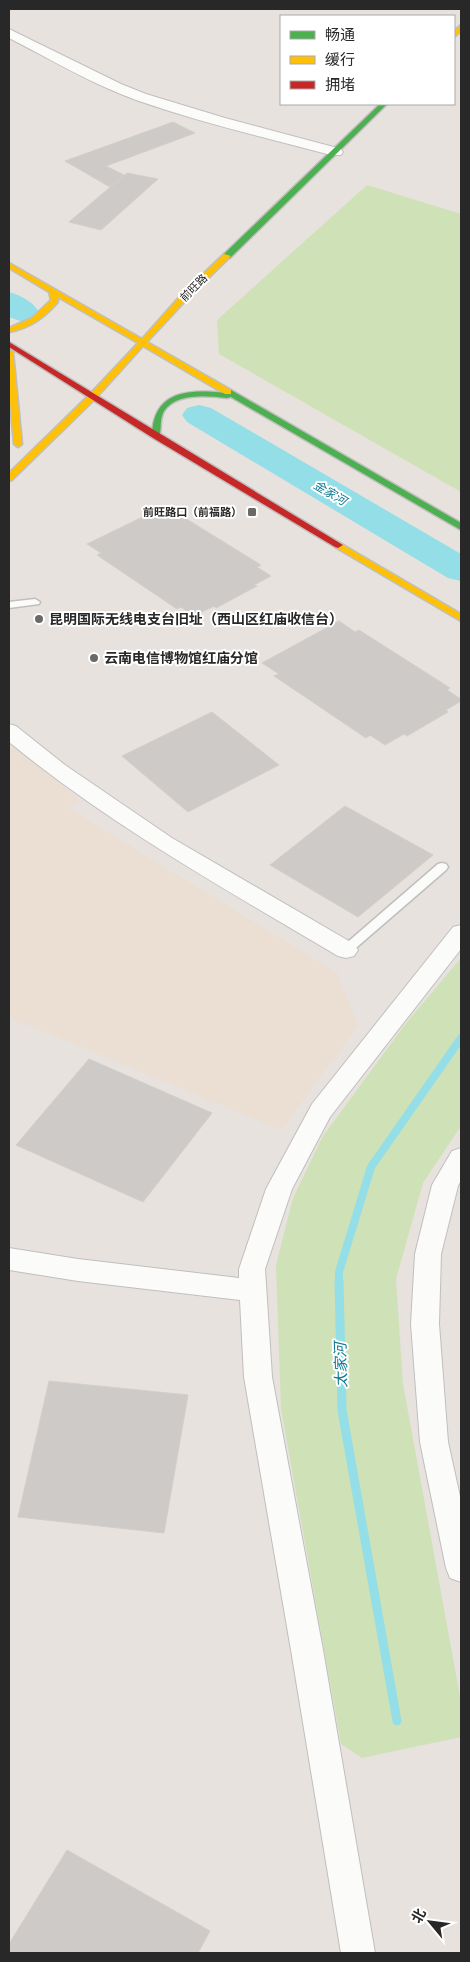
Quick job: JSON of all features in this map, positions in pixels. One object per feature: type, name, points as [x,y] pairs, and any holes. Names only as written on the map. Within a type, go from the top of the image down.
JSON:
[{"type":"street","points":[[9,33],[116,87],[220,121],[336,152]]},
{"type":"street","name":"前旺路","points":[[9,478],[93,396],[185,296],[383,105]]},
{"type":"street","points":[[9,265],[461,527]]},
{"type":"street","points":[[9,330],[28,327],[55,300],[53,291]]},
{"type":"street","points":[[9,344],[156,436],[461,618]]},
{"type":"street","points":[[9,352],[18,444]]},
{"type":"street","points":[[156,436],[154,422],[162,410],[177,395],[200,392],[236,397]]},
{"type":"street","points":[[9,453],[31,431]]},
{"type":"street","points":[[9,731],[57,770],[164,843],[346,950]]},
{"type":"street","points":[[358,1953],[308,1650],[258,1377],[252,1269],[279,1189],[321,1111],[461,933]]},
{"type":"street","points":[[461,1158],[445,1185],[428,1254],[425,1324],[434,1442],[461,1568]]},
{"type":"street","points":[[9,1259],[78,1270],[253,1292]]},
{"type":"lane","points":[[9,605],[34,602]]},
{"type":"lane","points":[[346,950],[442,867]]},
{"type":"shaded area","points":[[9,741],[80,801],[68,808],[337,973],[358,1026],[281,1130],[9,1017]]},
{"type":"green space","points":[[367,185],[461,214],[461,492],[219,354],[217,320]]},
{"type":"green space","points":[[461,958],[461,1126],[423,1183],[396,1279],[403,1384],[461,1702],[461,1737],[362,1758],[341,1744],[281,1409],[276,1265],[293,1198],[323,1136],[407,1022]]},
{"type":"building","points":[[173,122],[195,133],[106,166],[124,175],[110,187],[65,161]]},
{"type":"building","points":[[127,173],[158,179],[101,230],[69,222]]},
{"type":"building","points":[[163,507],[177,516],[180,515],[261,565],[257,567],[271,576],[254,585],[257,586],[216,608],[214,606],[194,616],[181,607],[177,609],[97,555],[101,553],[87,544]]},
{"type":"building","points":[[339,621],[355,632],[359,630],[450,688],[447,690],[461,699],[461,701],[446,710],[448,712],[407,736],[404,734],[385,745],[370,735],[366,738],[274,676],[279,674],[262,663]]},
{"type":"building","points":[[212,712],[279,765],[188,812],[122,756]]},
{"type":"building","points":[[345,806],[433,855],[358,917],[270,865]]},
{"type":"building","points":[[89,1059],[212,1113],[143,1202],[16,1145]]},
{"type":"building","points":[[49,1381],[188,1395],[164,1533],[18,1517]]},
{"type":"building","points":[[67,1850],[210,1931],[198,1953],[9,1953],[9,1944]]},
{"type":"waterway","name":"金家河","points":[[9,302],[23,312]]},
{"type":"waterway","name":"金家河","points":[[199,415],[461,570]]},
{"type":"waterway","name":"太家河","points":[[339,1281],[339,1272],[371,1167],[461,1038]]},
{"type":"waterway","name":"太家河","points":[[339,1281],[342,1410],[397,1721]]},
{"type":"traffic: fast","points":[[227,256],[383,105]]},
{"type":"traffic: fast","points":[[228,392],[461,527]]},
{"type":"traffic: fast","points":[[156,436],[156,421],[161,410],[168,403],[190,395],[215,394],[227,396]]},
{"type":"traffic: slow","points":[[455,34],[461,27]]},
{"type":"traffic: slow","points":[[9,478],[93,396],[185,296],[227,256]]},
{"type":"traffic: slow","points":[[9,265],[228,392]]},
{"type":"traffic: slow","points":[[9,330],[29,323],[45,311],[55,300],[53,291]]},
{"type":"traffic: slow","points":[[9,352],[18,444]]},
{"type":"traffic: slow","points":[[338,545],[461,618]]},
{"type":"traffic: jam","points":[[9,344],[156,436],[338,545]]},
{"type":"place","name":"前旺路口（前福路）","points":[[252,512]]},
{"type":"place","name":"昆明国际无线电支台旧址（西山区红庙收信台）","points":[[39,619]]},
{"type":"place","name":"云南电信博物馆红庙分馆","points":[[94,658]]}]
